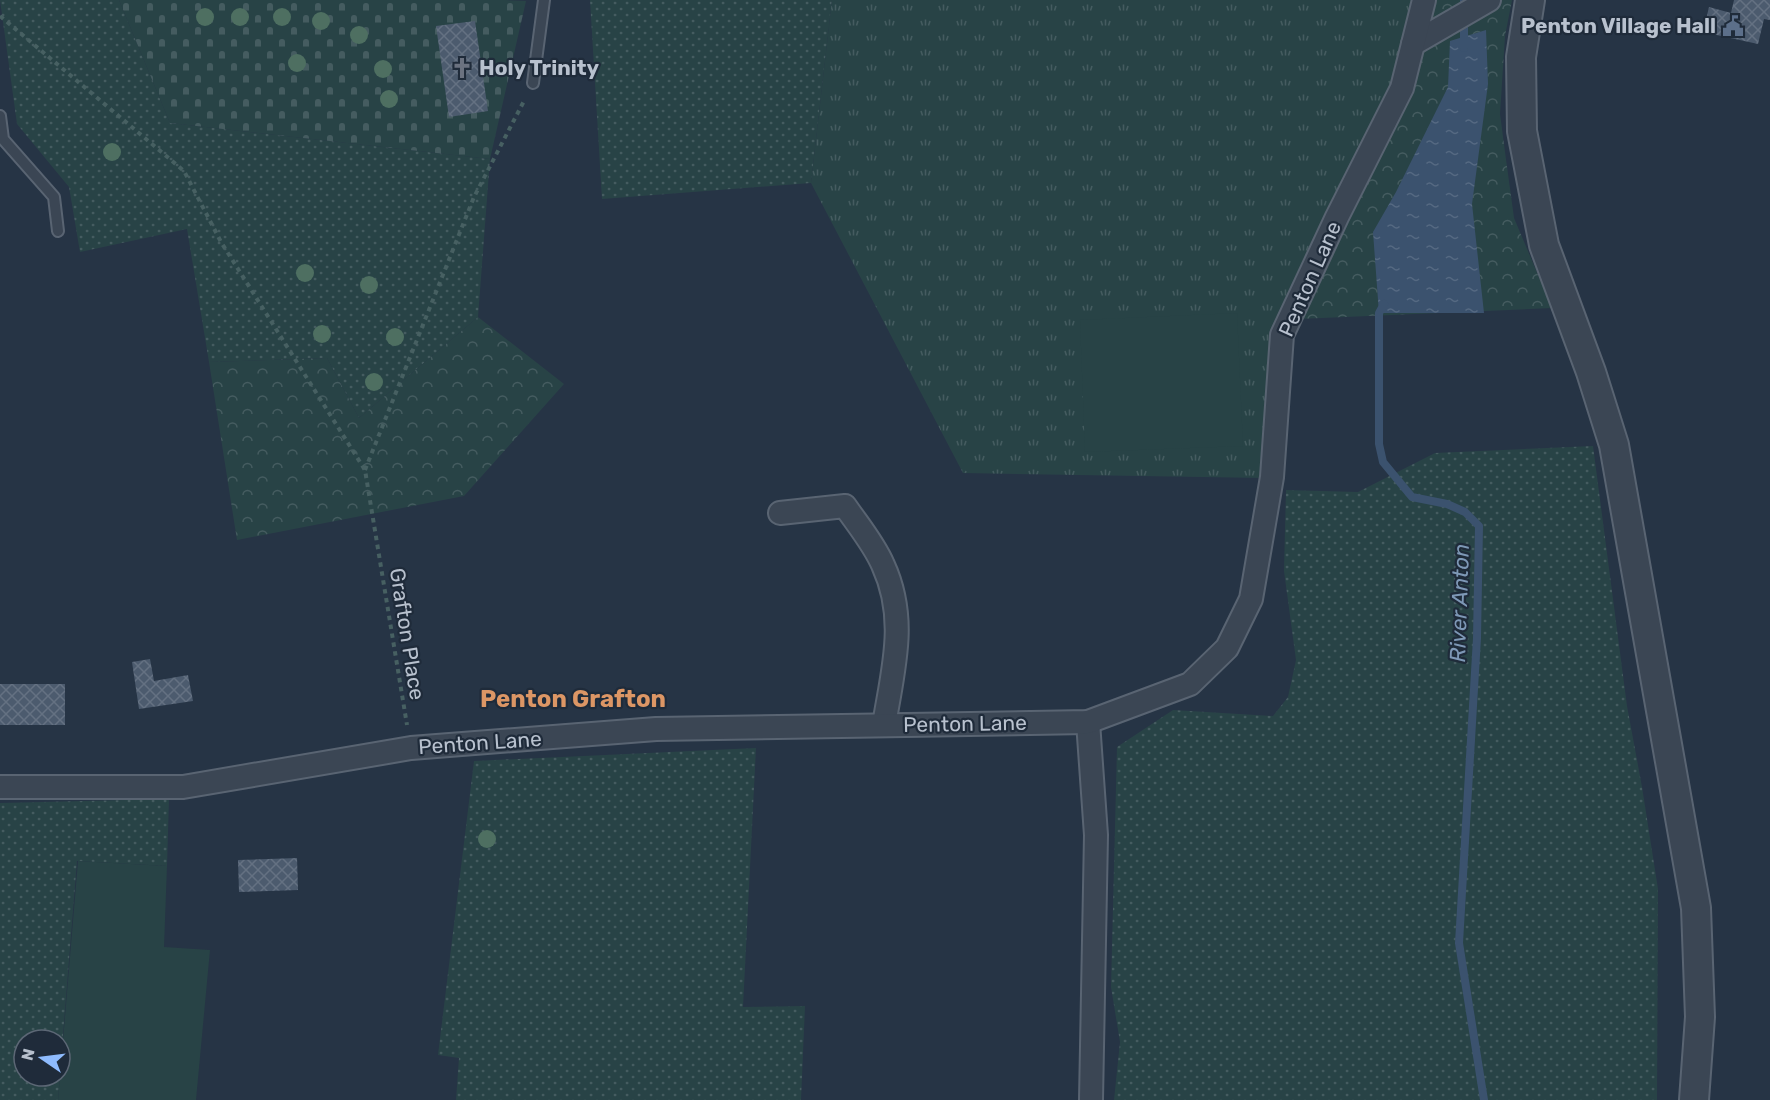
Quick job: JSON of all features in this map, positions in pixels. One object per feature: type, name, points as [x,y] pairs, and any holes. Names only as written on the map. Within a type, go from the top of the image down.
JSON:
[{"type":"street","name":"Penton Lane","points":[[0,787],[183,787],[411,748],[656,729],[1088,722],[1190,684],[1227,648],[1251,599],[1272,477],[1281,334],[1402,88],[1424,0]]},
{"type":"street","points":[[1413,44],[1489,0]]},
{"type":"street","points":[[1530,0],[1521,57],[1522,131],[1544,244],[1591,372],[1614,445],[1696,908],[1700,1017],[1694,1100]]},
{"type":"street","points":[[780,513],[845,506],[883,564],[897,604],[898,639],[884,725]]},
{"type":"street","points":[[1088,722],[1096,835],[1091,1100]]},
{"type":"lane","points":[[533,83],[544,0]]},
{"type":"lane","points":[[0,116],[3,139],[54,197],[58,231]]},
{"type":"path","points":[[0,16],[184,171],[220,242],[365,470]]},
{"type":"path","points":[[365,470],[474,197],[533,83]]},
{"type":"path","name":"Grafton Place","points":[[365,470],[411,748]]},
{"type":"green space","points":[[0,0],[119,0],[170,123],[490,159],[478,317],[359,418],[327,358],[209,362],[187,229],[80,252],[69,187],[17,124]]},
{"type":"green space","points":[[119,0],[526,1],[490,159],[170,123]]},
{"type":"green space","points":[[590,0],[832,0],[811,183],[602,199]]},
{"type":"green space","points":[[832,0],[1419,0],[1398,84],[1274,329],[1265,478],[963,473],[811,183]]},
{"type":"green space","points":[[1436,0],[1512,0],[1505,36],[1500,114],[1514,218],[1552,308],[1298,319],[1377,162],[1423,54]]},
{"type":"green space","points":[[1237,313],[1243,446],[1085,452],[1080,320]]},
{"type":"green space","points":[[478,317],[564,384],[464,496],[237,540],[209,362],[327,358],[359,418]]},
{"type":"green space","points":[[1593,446],[1627,706],[1658,889],[1657,1100],[1114,1100],[1120,1042],[1111,987],[1117,747],[1173,710],[1273,716],[1288,697],[1296,660],[1284,571],[1286,490],[1358,492],[1435,453]]},
{"type":"green space","points":[[756,748],[743,1007],[805,1006],[801,1100],[456,1100],[459,1058],[438,1055],[474,761]]},
{"type":"green space","points":[[169,799],[167,866],[77,861],[64,1028],[12,1028],[12,1088],[59,1088],[58,1100],[0,1100],[0,803]]},
{"type":"green space","points":[[78,861],[167,866],[164,947],[210,950],[196,1100],[58,1100],[59,1088],[72,1088],[72,1028],[64,1028]]},
{"type":"water","points":[[1486,30],[1488,84],[1472,204],[1484,313],[1379,313],[1373,232],[1396,192],[1448,87],[1450,41]]},
{"type":"building","name":"Penton Village Hall","points":[[1734,0],[1770,0],[1770,20],[1764,19],[1758,44],[1703,32],[1709,7],[1731,13]]},
{"type":"building","name":"Holy Trinity","points":[[475,21],[488,111],[449,117],[436,26]]},
{"type":"building","points":[[150,659],[154,681],[188,675],[193,701],[139,709],[132,662]]},
{"type":"building","points":[[0,684],[65,684],[65,725],[0,725]]},
{"type":"building","points":[[297,858],[298,890],[239,892],[238,860]]},
{"type":"waterway","name":"River Anton","points":[[1464,0],[1464,48]]},
{"type":"waterway","name":"River Anton","points":[[1384,304],[1379,313],[1379,444],[1383,462],[1412,497],[1447,504],[1465,512],[1479,526],[1477,638],[1459,943],[1484,1100]]},
{"type":"place","name":"Penton Village Hall","points":[[1733,26]]},
{"type":"place","name":"Holy Trinity","points":[[462,68]]},
{"type":"district","name":"Penton Grafton","points":[[573,699]]}]
